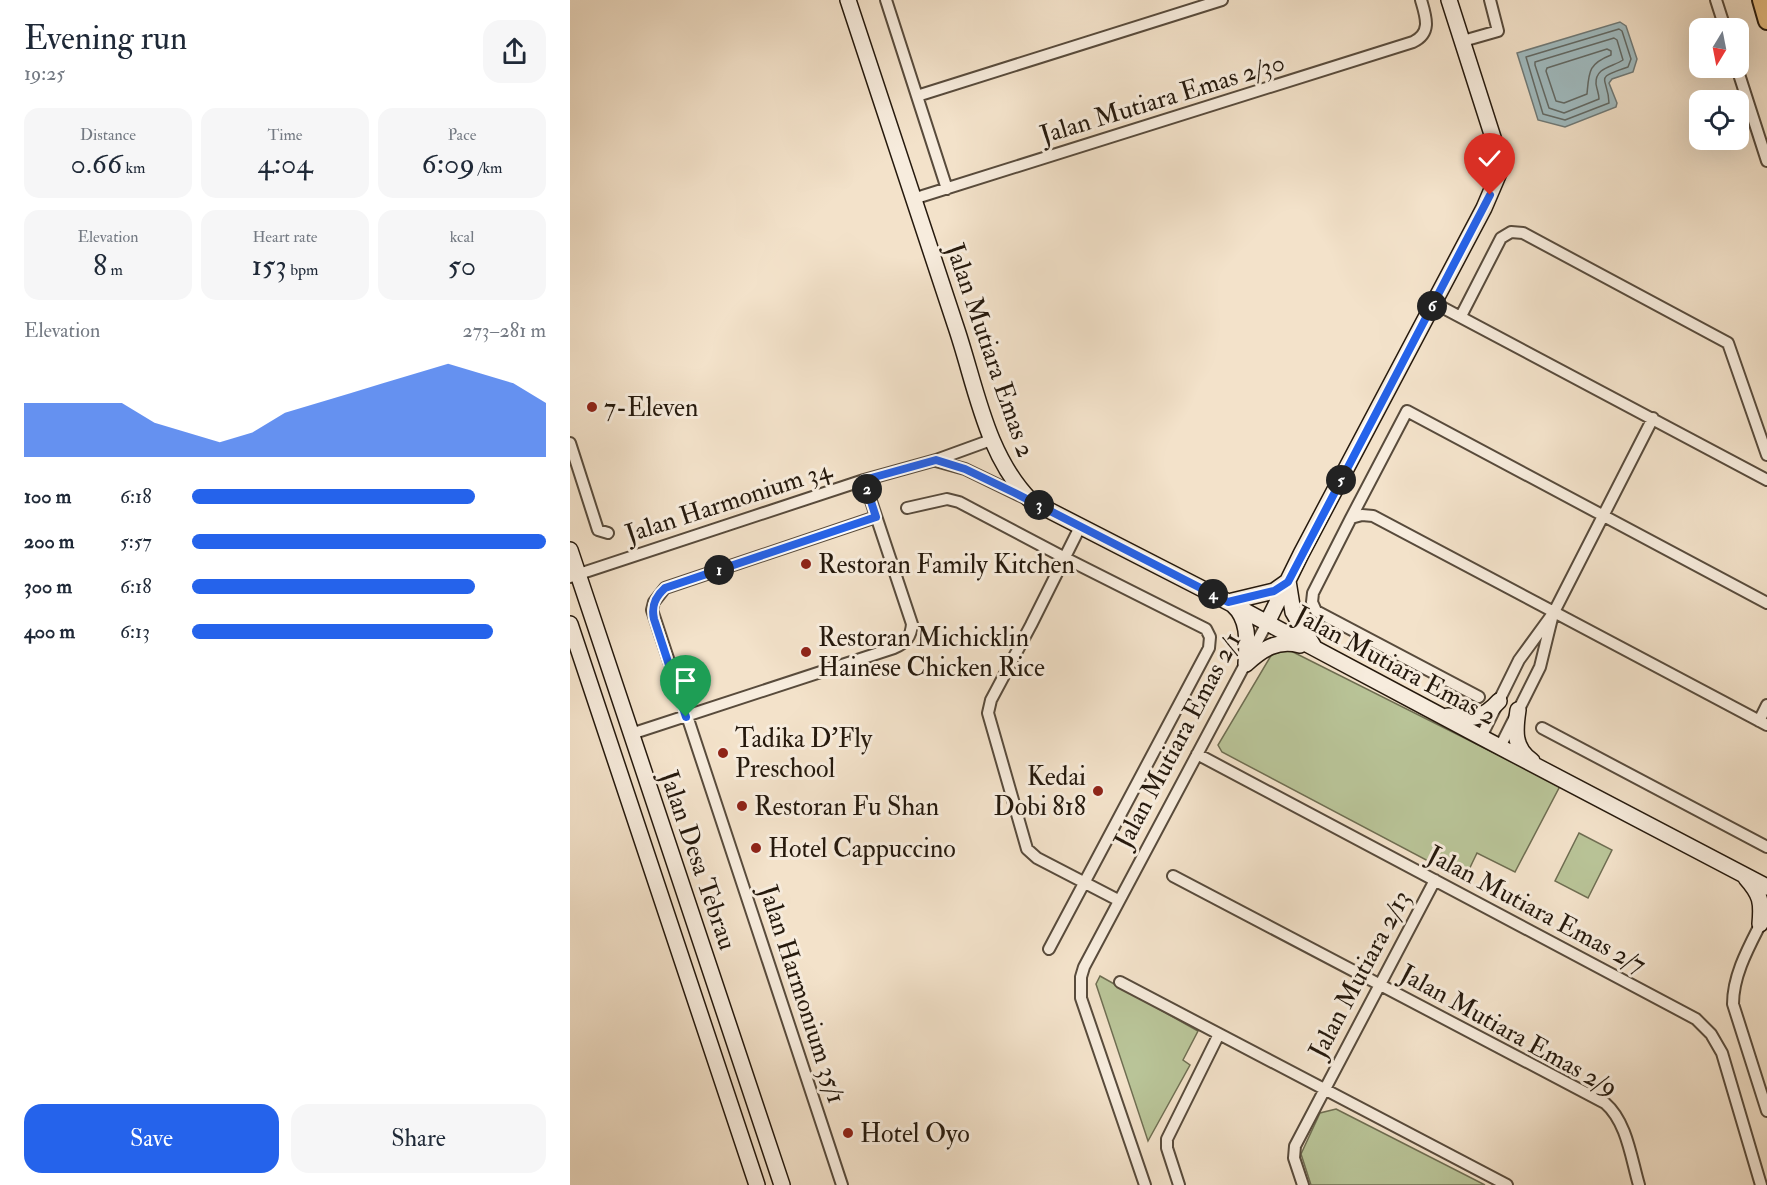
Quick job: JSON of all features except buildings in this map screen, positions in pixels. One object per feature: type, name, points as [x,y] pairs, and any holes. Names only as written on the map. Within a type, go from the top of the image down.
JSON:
[{"type":"main road","points":[[1761,0],[1767,21]]},
{"type":"street","name":"Jalan Mutiara Emas 2","points":[[848,0],[992,440],[1008,474],[1031,501],[1228,602],[1767,886]]},
{"type":"street","points":[[917,96],[1222,0]]},
{"type":"street","name":"Jalan Mutiara Emas 2/30","points":[[913,199],[1413,42],[1423,36],[1427,25],[1421,0]]},
{"type":"street","name":"Jalan Mutiara Emas 2/1","points":[[1145,1185],[1082,998],[1080,989],[1084,967],[1246,664],[1484,208],[1498,173],[1498,153],[1449,0]]},
{"type":"street","points":[[1463,41],[1498,31],[1490,0]]},
{"type":"street","points":[[1716,0],[1722,18]]},
{"type":"street","points":[[889,1],[947,189]]},
{"type":"street","points":[[1740,78],[1767,161]]},
{"type":"street","points":[[1461,316],[1501,238],[1510,232],[1523,234],[1728,343],[1767,455]]},
{"type":"street","points":[[1434,303],[1767,480]]},
{"type":"street","points":[[1479,697],[1316,610],[1312,602],[1313,593],[1407,411],[1767,603]]},
{"type":"street","points":[[1481,737],[1519,660],[1554,612],[1653,418]]},
{"type":"street","name":"Jalan Harmonium 34","points":[[574,575],[864,480],[936,460],[992,440]]},
{"type":"street","points":[[570,443],[575,473],[598,530],[608,533]]},
{"type":"street","points":[[936,460],[965,469],[1031,501]]},
{"type":"street","points":[[631,734],[894,648],[908,640],[912,624],[864,480]]},
{"type":"street","points":[[907,508],[943,499],[955,500],[1206,629],[1210,642],[1209,648],[1049,949]]},
{"type":"street","points":[[1351,518],[1362,514],[1373,516],[1763,723],[1767,705]]},
{"type":"street","name":"Jalan Harmonium 35/1","points":[[842,1185],[652,610],[654,602],[665,588],[876,517]]},
{"type":"street","points":[[1080,527],[991,700],[988,713],[1027,849],[1037,858],[1118,900]]},
{"type":"street","name":"Jalan Desa Tebrau","points":[[570,550],[574,575],[631,734],[782,1185]]},
{"type":"street","points":[[1228,602],[1274,591],[1288,582],[1293,612],[1315,649]]},
{"type":"street","points":[[1228,602],[1237,608],[1244,623],[1247,640],[1246,664]]},
{"type":"street","points":[[1500,747],[1540,667],[1554,612]]},
{"type":"street","name":"Jalan Desa Tebrau","points":[[570,624],[757,1185]]},
{"type":"street","points":[[1246,664],[1255,656],[1277,644],[1290,642],[1315,649]]},
{"type":"street","points":[[1428,709],[1449,716],[1480,717],[1489,712],[1499,701]]},
{"type":"street","points":[[1518,710],[1515,732],[1521,749],[1527,758],[1548,772]]},
{"type":"street","points":[[1542,728],[1767,847]]},
{"type":"street","name":"Jalan Mutiara Emas 2/7","points":[[1197,754],[1686,1012],[1705,1027],[1722,1053],[1761,1185]]},
{"type":"street","points":[[1742,873],[1759,896],[1764,922]]},
{"type":"street","name":"Jalan Mutiara Emas 2/9","points":[[1173,876],[1605,1103],[1614,1111],[1620,1122],[1639,1185]]},
{"type":"street","name":"Jalan Mutiara 2/13","points":[[1303,1185],[1294,1158],[1294,1149],[1435,880]]},
{"type":"street","points":[[1767,909],[1764,922],[1738,975],[1733,991],[1733,1004],[1767,1111]]},
{"type":"street","points":[[671,927],[693,919]]},
{"type":"street","points":[[1120,982],[1507,1185]]},
{"type":"street","points":[[1179,1185],[1167,1148],[1167,1139],[1219,1034]]},
{"type":"green space","points":[[1289,650],[1560,786],[1515,872],[1477,853],[1464,880],[1222,752],[1218,745],[1272,654]]},
{"type":"green space","points":[[1579,833],[1612,850],[1588,898],[1555,881]]},
{"type":"green space","points":[[1100,976],[1198,1031],[1183,1060],[1190,1065],[1148,1141],[1096,984]]},
{"type":"green space","points":[[1336,1109],[1485,1185],[1311,1185],[1301,1154],[1320,1113]]},
{"type":"water","points":[[1620,22],[1626,26],[1637,59],[1633,72],[1612,79],[1609,83],[1617,103],[1616,107],[1565,127],[1538,120],[1517,53]]},
{"type":"place","name":"7-Eleven","points":[[592,407]]},
{"type":"place","name":"Restoran Family Kitchen","points":[[806,564]]},
{"type":"place","name":"Restoran Michicklin Hainese Chicken Rice","points":[[806,652]]},
{"type":"place","name":"Tadika D'Fly Preschool","points":[[723,753]]},
{"type":"place","name":"Kedai Dobi 818","points":[[1098,791]]},
{"type":"place","name":"Restoran Fu Shan","points":[[742,806]]},
{"type":"place","name":"Hotel Cappuccino","points":[[756,848]]},
{"type":"place","name":"Hotel Oyo","points":[[848,1133]]},
{"type":"route","points":[[686,717],[652,610],[659,594],[665,588],[876,517],[864,480],[936,460],[965,469],[1015,493],[1228,602],[1260,596],[1288,582],[1490,195]]}]
